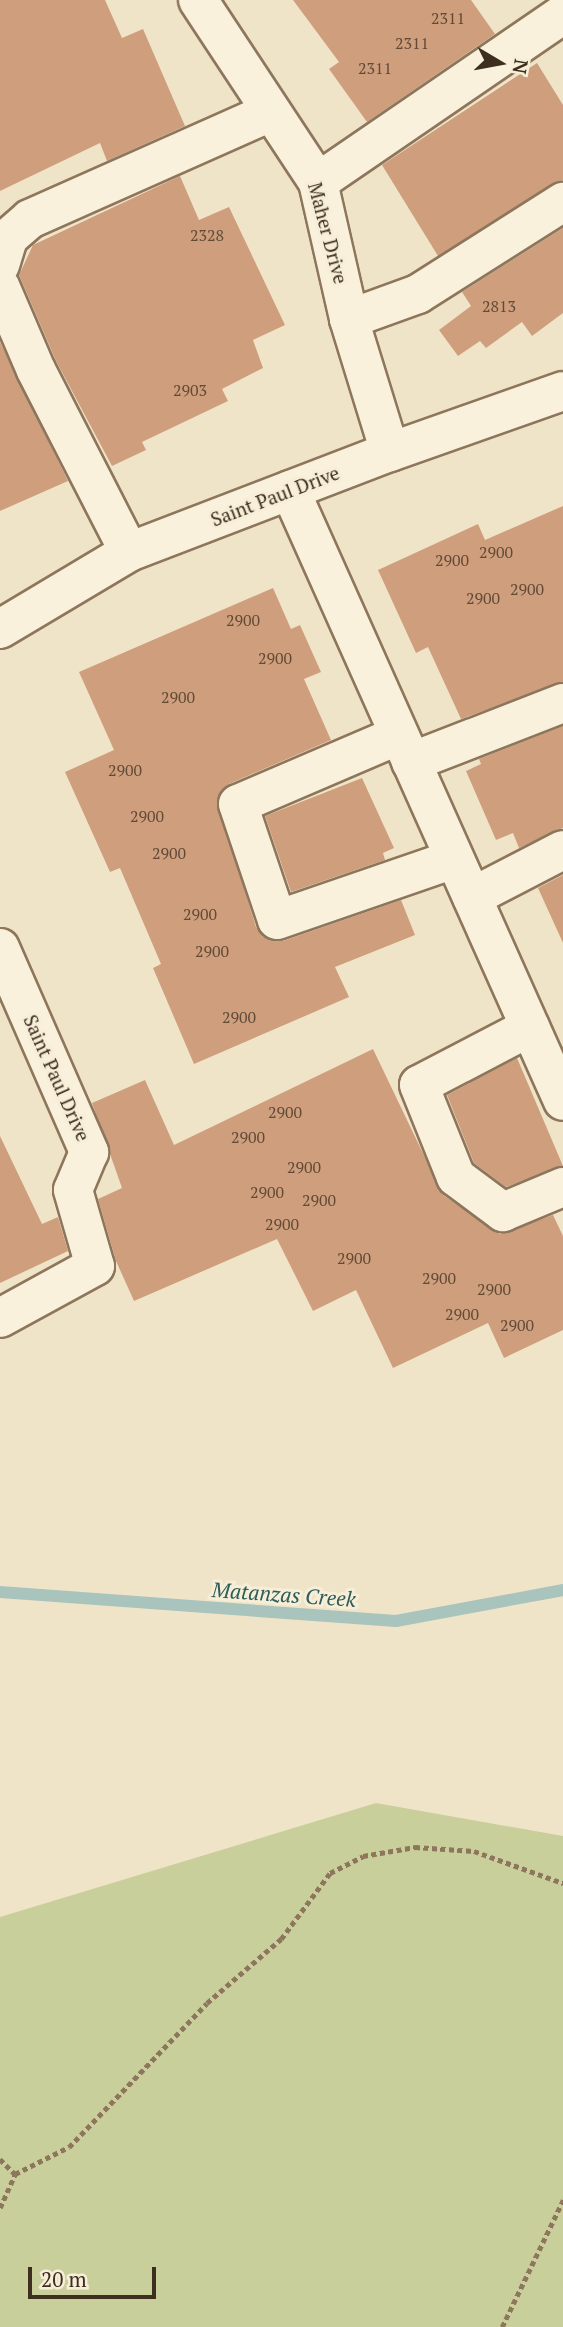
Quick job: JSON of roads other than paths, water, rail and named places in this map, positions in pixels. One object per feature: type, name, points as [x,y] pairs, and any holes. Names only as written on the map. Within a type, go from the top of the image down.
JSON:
[{"type":"street","name":"Maher Drive","points":[[198,0],[318,183],[349,319],[390,452]]},
{"type":"street","points":[[318,183],[563,14]]},
{"type":"street","points":[[0,265],[8,238],[30,219],[270,112]]},
{"type":"street","points":[[349,319],[418,294],[563,202]]},
{"type":"street","points":[[0,286],[36,370],[129,552]]},
{"type":"street","name":"Saint Paul Drive","points":[[0,629],[129,552],[390,452],[563,391]]},
{"type":"street","points":[[290,491],[563,1101]]},
{"type":"street","points":[[454,859],[277,920],[237,804],[405,749],[563,703]]},
{"type":"street","points":[[472,897],[563,850]]},
{"type":"street","name":"Saint Paul Drive","points":[[0,948],[89,1152],[74,1190],[95,1266],[0,1318]]},
{"type":"street","points":[[530,1027],[419,1085],[456,1177],[503,1212],[563,1187]]},
{"type":"waterway","name":"Matanzas Creek","points":[[0,1592],[396,1621],[563,1590]]}]
